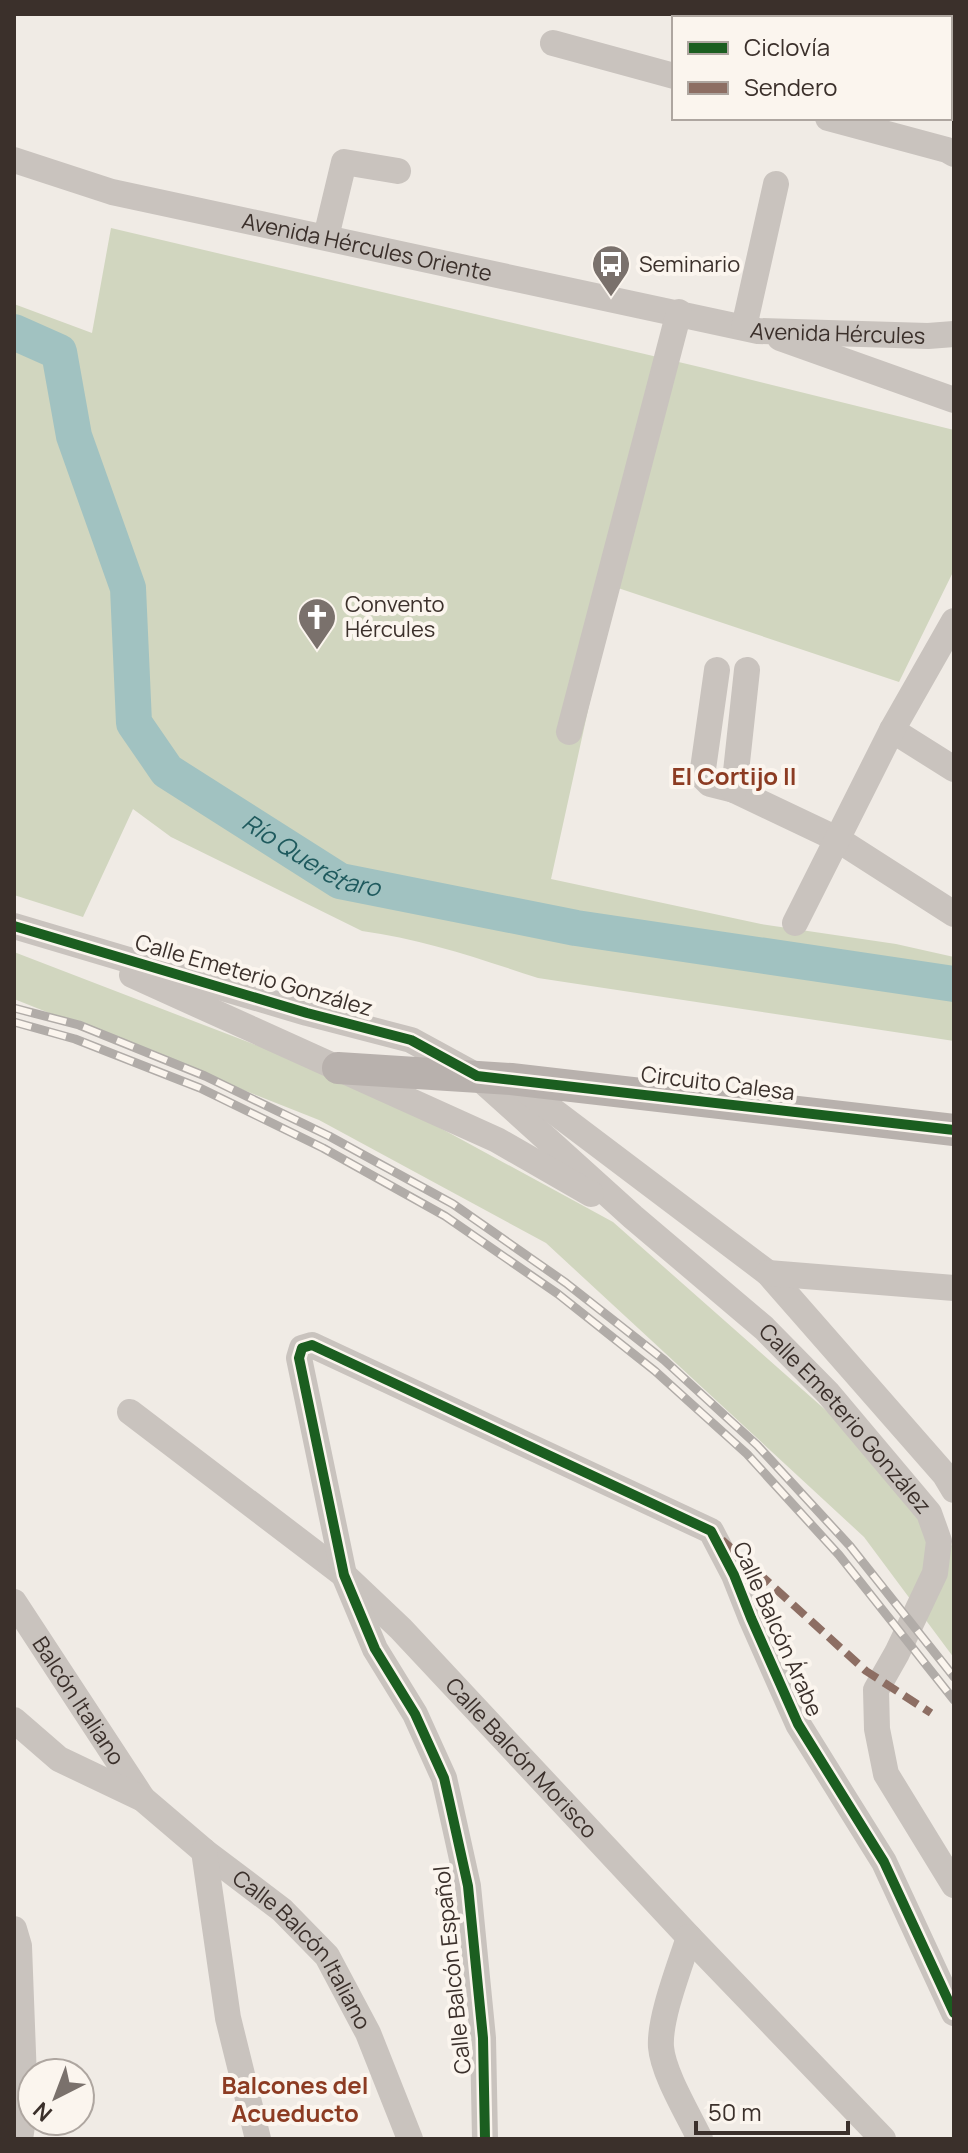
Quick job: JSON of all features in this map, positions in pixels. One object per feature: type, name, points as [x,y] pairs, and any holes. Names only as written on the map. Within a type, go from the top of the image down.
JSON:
[{"type":"main road","name":"Circuito Calesa","points":[[338,1068],[511,1079],[954,1130]]},
{"type":"street","points":[[553,43],[672,75]]},
{"type":"street","points":[[838,120],[952,144]]},
{"type":"street","name":"Avenida Hércules Oriente","points":[[14,160],[112,192],[741,327]]},
{"type":"street","points":[[326,237],[344,162],[398,171]]},
{"type":"street","points":[[776,184],[741,327],[954,400]]},
{"type":"street","points":[[569,732],[679,312]]},
{"type":"street","name":"Avenida Hércules","points":[[741,327],[928,336],[954,334]]},
{"type":"street","points":[[795,923],[892,730],[954,621]]},
{"type":"street","points":[[717,670],[702,776],[710,784],[734,790],[837,839],[954,914]]},
{"type":"street","points":[[734,790],[747,670]]},
{"type":"street","points":[[892,730],[954,769]]},
{"type":"street","name":"Calle Emeterio González","points":[[14,926],[307,1013],[411,1040],[477,1076],[633,1217],[764,1328],[828,1393],[929,1513],[939,1541],[935,1573],[876,1690],[877,1729],[886,1774],[954,1885]]},
{"type":"street","name":"Calle Emeterio González","points":[[43,935],[497,1140],[633,1217]]},
{"type":"street","points":[[291,1048],[291,1024],[307,1013]]},
{"type":"street","points":[[511,1079],[768,1273],[951,1477]]},
{"type":"street","points":[[768,1273],[954,1288]]},
{"type":"street","name":"Calle Balcón Árabe","points":[[302,1348],[312,1345],[711,1531],[734,1575],[798,1724],[884,1862],[954,2013]]},
{"type":"street","name":"Calle Balcón Español","points":[[302,1348],[299,1358],[344,1575],[375,1649],[415,1714],[444,1778],[468,1886],[483,2038],[485,2139]]},
{"type":"street","name":"Calle Balcón Morisco","points":[[130,1412],[344,1575],[401,1629],[883,2139]]},
{"type":"street","name":"Balcón Italiano","points":[[14,1602],[143,1799]]},
{"type":"street","points":[[14,1720],[59,1759],[143,1799]]},
{"type":"street","name":"Calle Balcón Italiano","points":[[143,1799],[204,1851],[282,1910],[327,1956],[368,2033],[410,2139]]},
{"type":"street","points":[[204,1851],[228,2018],[258,2139]]},
{"type":"street","points":[[689,1937],[663,2026],[661,2047],[665,2065],[700,2139]]},
{"type":"street","points":[[16,1941],[25,2106],[20,2139]]},
{"type":"green space","name":"Convento Hércules","points":[[111,228],[954,430],[954,570],[899,682],[615,587],[551,879],[761,924],[896,944],[954,957],[954,1041],[538,978],[429,944],[362,931],[171,837],[133,809],[83,917],[14,895],[14,304],[92,333]]},
{"type":"green space","points":[[14,952],[365,1087],[613,1222],[838,1421],[954,1548],[954,1658],[864,1537],[546,1243],[319,1120],[14,999]]},
{"type":"waterway","name":"Río Querétaro","points":[[14,332],[59,352],[74,436],[128,588],[134,723],[167,771],[340,881],[576,928],[954,984]]},
{"type":"railway","points":[[14,1008],[79,1025],[205,1076],[329,1136],[453,1204],[566,1283],[664,1360],[757,1445],[850,1546],[954,1677]]},
{"type":"railway","points":[[14,1022],[75,1039],[200,1088],[323,1148],[445,1216],[558,1294],[655,1371],[747,1454],[839,1555],[954,1700]]},
{"type":"marked path","points":[[722,1540],[866,1671],[931,1713]]},
{"type":"cycle path","points":[[14,926],[307,1013],[411,1040],[477,1076],[954,1130]]},
{"type":"cycle path","points":[[485,2139],[483,2038],[468,1886],[444,1778],[415,1714],[375,1649],[344,1575],[299,1358],[302,1348],[312,1345],[711,1531],[734,1575],[798,1724],[884,1862],[954,2013]]},
{"type":"place","name":"Seminario","points":[[611,298]]},
{"type":"place","name":"Convento Hércules","points":[[317,651]]},
{"type":"district","name":"El Cortijo II","points":[[734,777]]},
{"type":"district","name":"Balcones del Acueducto","points":[[295,2100]]}]
